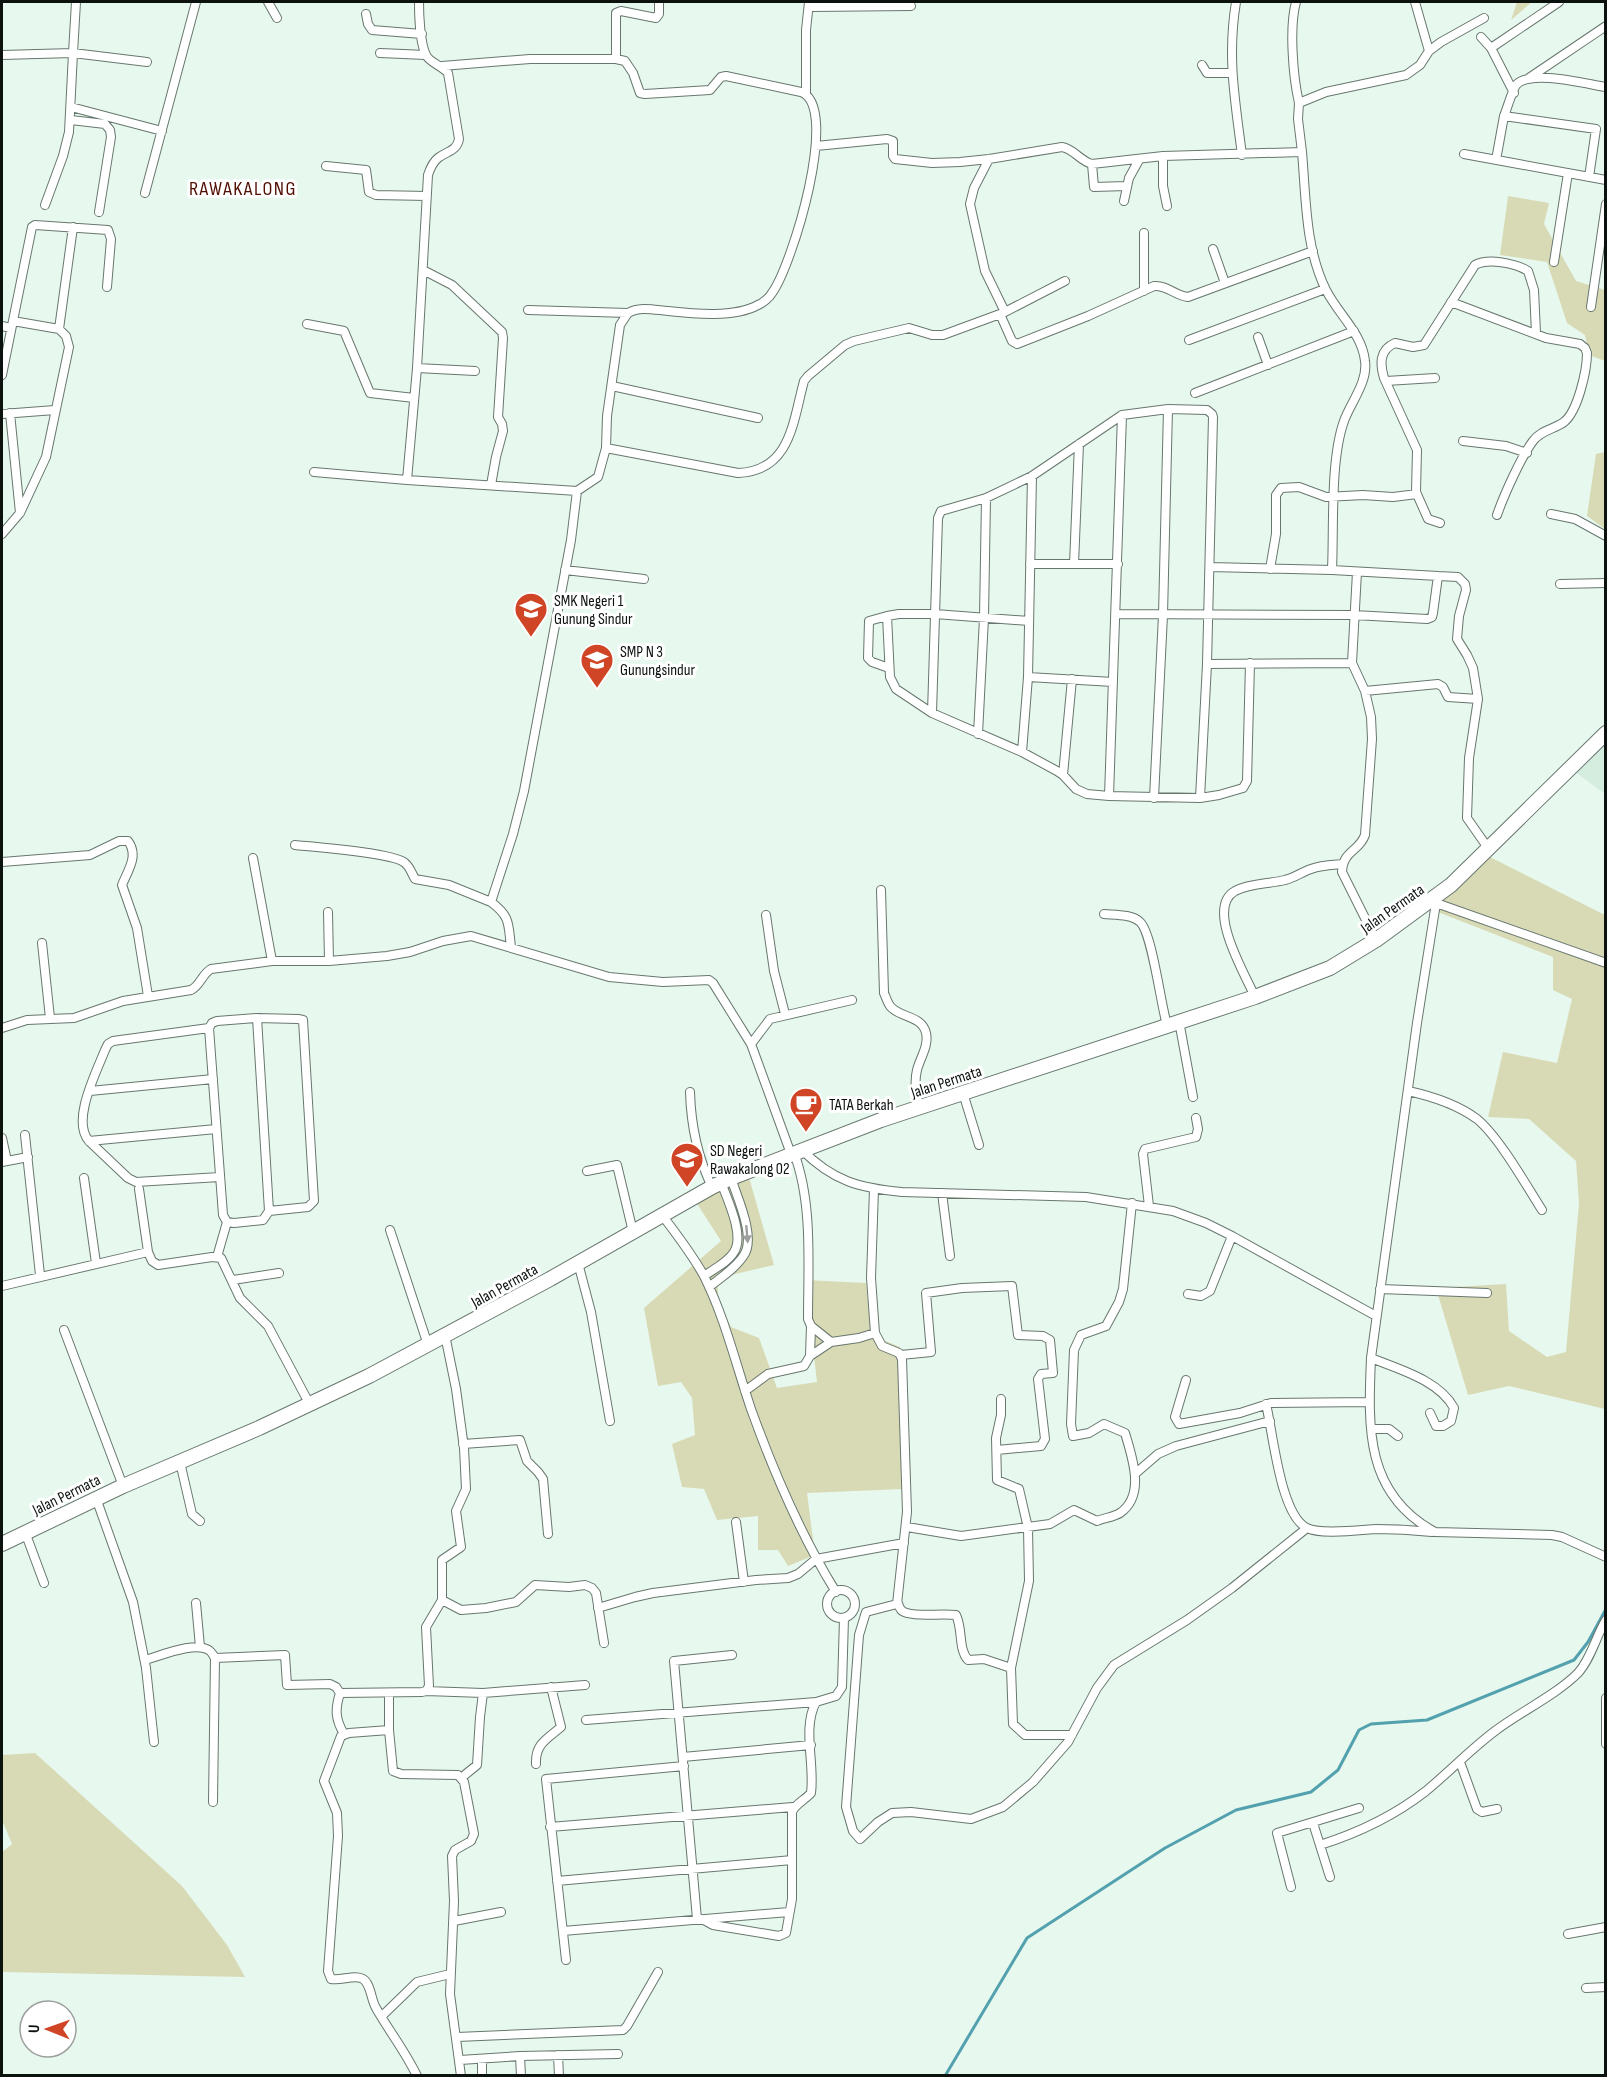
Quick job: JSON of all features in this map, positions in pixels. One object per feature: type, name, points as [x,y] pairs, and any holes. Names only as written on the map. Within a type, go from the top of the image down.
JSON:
[{"type":"main road","name":"Jalan Permata","points":[[2,1544],[96,1498],[259,1428],[369,1376],[578,1263],[721,1182],[881,1120],[1255,997],[1330,968],[1434,902],[1605,733]]},
{"type":"street","points":[[45,205],[63,156],[71,120],[76,2]]},
{"type":"street","points":[[145,193],[196,2]]},
{"type":"street","points":[[268,2],[277,18]]},
{"type":"street","points":[[407,480],[417,368],[428,175],[438,158],[455,149],[459,139],[448,73],[426,55],[419,2]]},
{"type":"street","points":[[616,59],[616,13],[621,11],[657,18],[659,2]]},
{"type":"street","points":[[1236,2],[1231,73],[1242,155]]},
{"type":"street","points":[[1296,2],[1294,14],[1295,86],[1299,103],[1298,119],[1313,251],[1325,289],[1353,331],[1365,361],[1365,375],[1344,421],[1341,434],[1335,497],[1332,570]]},
{"type":"street","points":[[1415,2],[1430,51]]},
{"type":"street","points":[[1491,48],[1559,2]]},
{"type":"street","points":[[806,94],[806,30],[809,4],[910,6]]},
{"type":"street","points":[[366,14],[372,30],[422,34]]},
{"type":"street","points":[[1299,103],[1326,92],[1406,75],[1420,66],[1430,51],[1441,42],[1484,18]]},
{"type":"street","points":[[1496,160],[1504,116],[1516,85],[1605,26]]},
{"type":"street","points":[[1481,37],[1491,48],[1514,93]]},
{"type":"street","points":[[2,55],[74,53],[147,62]]},
{"type":"street","points":[[380,53],[426,55]]},
{"type":"street","points":[[442,66],[520,59],[616,59],[625,61],[633,73],[640,93],[710,90],[726,76],[806,94],[812,101],[815,110],[816,146],[808,198],[772,294],[758,305],[740,311],[703,315],[641,309],[628,313],[528,310]]},
{"type":"street","points":[[1202,66],[1207,73],[1231,73]]},
{"type":"street","points":[[1528,78],[1541,77],[1605,87]]},
{"type":"street","points":[[71,107],[162,130]]},
{"type":"street","points":[[1504,116],[1596,129],[1589,177]]},
{"type":"street","points":[[71,120],[105,124],[110,130],[111,137],[99,212]]},
{"type":"street","points":[[816,146],[887,139],[893,141],[895,159],[932,163],[989,159],[1062,147],[1070,149],[1084,161],[1092,164],[1163,156],[1302,152]]},
{"type":"street","points":[[1464,154],[1605,180]]},
{"type":"street","points":[[1163,156],[1163,186],[1167,206]]},
{"type":"street","points":[[989,159],[974,188],[970,204],[985,271],[1012,341],[1017,344],[1088,316],[1154,286],[1163,285],[1181,296],[1188,297],[1313,251]]},
{"type":"street","points":[[1124,201],[1126,186],[1139,160]]},
{"type":"street","points":[[1092,164],[1094,187],[1126,186]]},
{"type":"street","points":[[326,166],[366,170],[369,192],[376,195],[427,196]]},
{"type":"street","points":[[1554,262],[1568,173]]},
{"type":"street","points":[[1591,307],[1602,250],[1605,204]]},
{"type":"street","points":[[2,375],[32,227],[35,225],[106,229],[110,233],[107,287]]},
{"type":"street","points":[[59,329],[73,227]]},
{"type":"street","points":[[1144,233],[1144,291]]},
{"type":"street","points":[[1214,249],[1226,283]]},
{"type":"street","points":[[1440,523],[1428,519],[1417,494],[1417,450],[1386,381],[1381,367],[1381,358],[1386,349],[1395,343],[1413,347],[1424,345],[1475,265],[1484,262],[1521,267],[1528,271],[1534,290],[1536,333]]},
{"type":"street","points":[[423,270],[452,285],[502,332],[498,412],[503,431],[491,485]]},
{"type":"street","points":[[606,448],[738,473],[768,466],[789,438],[804,381],[845,345],[909,328],[932,335],[943,335],[1003,313],[1065,281]]},
{"type":"street","points":[[1189,340],[1325,289]]},
{"type":"street","points":[[1451,302],[1551,339],[1580,344],[1585,348],[1587,360],[1578,398],[1570,416],[1564,422],[1534,439],[1497,515]]},
{"type":"street","points":[[314,472],[577,490],[598,477],[606,448],[620,325],[628,313]]},
{"type":"street","points":[[306,324],[344,331],[370,393],[414,398]]},
{"type":"street","points":[[2,326],[59,329],[66,336],[69,347],[46,457],[20,513],[2,534]]},
{"type":"street","points":[[1195,393],[1353,331]]},
{"type":"street","points":[[1258,338],[1268,365]]},
{"type":"street","points":[[1365,361],[1381,358]]},
{"type":"street","points":[[417,368],[475,371]]},
{"type":"street","points":[[1386,381],[1435,378]]},
{"type":"street","points":[[612,386],[758,418]]},
{"type":"street","points":[[1154,798],[1163,615],[1168,409]]},
{"type":"street","points":[[932,713],[939,513],[945,508],[986,498],[1032,476],[1122,415],[1168,409],[1208,410],[1212,414],[1210,567],[1200,798]]},
{"type":"street","points":[[20,513],[6,413],[55,410]]},
{"type":"street","points":[[1109,796],[1119,564],[1122,415]]},
{"type":"street","points":[[1463,441],[1506,446],[1527,453]]},
{"type":"street","points":[[1074,564],[1079,444]]},
{"type":"street","points":[[1022,752],[1028,677],[1032,476]]},
{"type":"street","points":[[1270,569],[1276,534],[1276,495],[1281,488],[1299,487],[1317,495],[1335,497],[1363,495],[1393,497],[1417,494]]},
{"type":"street","points":[[491,902],[524,791],[565,570],[577,490]]},
{"type":"street","points":[[978,734],[984,618],[986,498]]},
{"type":"street","points":[[1551,514],[1575,519],[1605,536]]},
{"type":"street","points":[[1030,564],[1119,564]]},
{"type":"street","points":[[1210,567],[1458,576],[1465,584],[1466,590],[1457,626],[1457,639],[1473,668],[1478,699],[1469,758],[1467,818],[1488,848]]},
{"type":"street","points":[[565,570],[644,579]]},
{"type":"street","points":[[1357,572],[1352,663],[1365,691],[1371,717],[1372,740],[1366,830],[1363,840],[1348,854],[1343,864],[1345,879],[1376,940]]},
{"type":"street","points":[[1117,614],[1354,615],[1430,618],[1433,613],[1438,576]]},
{"type":"street","points":[[1560,584],[1605,583]]},
{"type":"street","points":[[889,668],[872,662],[867,656],[869,621],[899,614],[935,614],[1029,621]]},
{"type":"street","points":[[887,616],[890,678],[896,689],[932,713],[1022,752],[1064,775],[1076,789],[1087,794],[1200,798],[1243,788],[1246,785],[1250,663]]},
{"type":"street","points":[[1207,664],[1352,663]]},
{"type":"street","points":[[1028,677],[1113,682]]},
{"type":"street","points":[[1064,775],[1072,679]]},
{"type":"street","points":[[1365,691],[1438,684],[1443,687],[1448,697],[1478,699]]},
{"type":"street","points":[[2,862],[90,855],[119,841],[128,841],[132,848],[133,859],[122,885],[137,928],[148,996]]},
{"type":"street","points":[[295,845],[364,852],[401,860],[407,864],[416,879],[449,885],[491,902],[504,912],[511,947]]},
{"type":"street","points":[[253,858],[272,961]]},
{"type":"street","points":[[1255,997],[1225,927],[1223,909],[1226,901],[1234,892],[1248,887],[1288,880],[1325,865],[1343,864]]},
{"type":"street","points":[[881,890],[884,993],[891,1007],[918,1020],[926,1031],[927,1042],[916,1082],[919,1107]]},
{"type":"street","points":[[1435,1532],[1419,1523],[1384,1485],[1376,1461],[1368,1402],[1376,1316],[1434,902],[1605,963]]},
{"type":"street","points":[[328,912],[329,961]]},
{"type":"street","points":[[1104,914],[1125,916],[1143,923],[1193,1097]]},
{"type":"street","points":[[766,915],[774,970],[785,1014]]},
{"type":"street","points":[[2,1028],[27,1020],[74,1018],[108,1006],[148,996],[195,989],[206,972],[211,969],[272,961],[329,961],[400,954],[442,941],[465,937],[486,939],[609,977],[663,982],[709,980],[751,1044],[796,1152],[806,1204],[810,1356]]},
{"type":"street","points":[[42,943],[50,1018]]},
{"type":"street","points":[[751,1044],[770,1019],[852,1000]]},
{"type":"street","points":[[227,1222],[263,1220],[269,1211],[257,1018]]},
{"type":"street","points":[[217,1257],[227,1222],[223,1215],[209,1028],[217,1021],[257,1018],[303,1020],[314,1202],[312,1205],[269,1211]]},
{"type":"street","points":[[209,1028],[113,1041],[108,1044],[84,1106],[83,1130],[84,1136],[89,1141],[128,1178],[136,1182],[220,1177]]},
{"type":"street","points":[[90,1091],[213,1079]]},
{"type":"street","points":[[1408,1091],[1449,1105],[1477,1120],[1498,1144],[1542,1210]]},
{"type":"street","points":[[690,1092],[691,1124],[702,1167],[721,1182],[746,1223],[747,1248],[744,1255],[709,1287]]},
{"type":"street","points":[[963,1093],[979,1145]]},
{"type":"street","points":[[1149,1206],[1143,1154],[1145,1149],[1196,1137],[1198,1129],[1196,1118]]},
{"type":"street","points":[[89,1141],[216,1129]]},
{"type":"street","points":[[25,1135],[40,1275]]},
{"type":"street","points":[[2,1138],[4,1161],[28,1157]]},
{"type":"street","points":[[796,1152],[840,1179],[874,1189],[1086,1197],[1173,1211],[1206,1223],[1232,1236],[1376,1316]]},
{"type":"street","points":[[588,1171],[617,1165],[633,1232]]},
{"type":"street","points":[[84,1178],[96,1263]]},
{"type":"street","points":[[704,1276],[736,1251],[736,1225],[721,1182]]},
{"type":"street","points":[[139,1189],[148,1252],[152,1261],[158,1265],[217,1257],[224,1262],[240,1298],[268,1326],[309,1403]]},
{"type":"street","points":[[874,1189],[871,1278],[875,1333],[882,1346],[901,1355],[931,1352],[926,1293],[962,1288],[1012,1286],[1018,1335],[1043,1336],[1050,1340],[1053,1373],[1041,1374],[1038,1379],[1045,1439],[1041,1446],[997,1450]]},
{"type":"street","points":[[942,1193],[950,1256]]},
{"type":"street","points":[[907,1527],[960,1536],[1050,1524],[1074,1510],[1098,1521],[1119,1513],[1129,1504],[1136,1473],[1125,1433],[1104,1424],[1089,1432],[1073,1436],[1071,1424],[1074,1350],[1081,1335],[1106,1326],[1119,1302],[1126,1270],[1132,1203]]},
{"type":"street","points":[[662,1215],[704,1276],[729,1339],[745,1390],[786,1501],[836,1592]]},
{"type":"street","points":[[390,1230],[428,1345]]},
{"type":"street","points":[[1188,1294],[1201,1296],[1210,1291],[1232,1236]]},
{"type":"street","points":[[2,1286],[40,1275],[148,1252]]},
{"type":"street","points":[[578,1263],[591,1312],[610,1421]]},
{"type":"street","points":[[232,1280],[279,1273]]},
{"type":"street","points":[[1380,1289],[1488,1293]]},
{"type":"street","points":[[811,1326],[831,1342]]},
{"type":"street","points":[[64,1330],[123,1486]]},
{"type":"street","points":[[745,1390],[768,1374],[804,1366],[810,1356],[831,1342],[875,1333]]},
{"type":"street","points":[[426,1691],[429,1686],[426,1627],[442,1600],[441,1564],[446,1557],[461,1547],[456,1511],[466,1489],[456,1389],[446,1335]]},
{"type":"street","points":[[901,1355],[907,1527],[898,1603],[900,1609],[905,1613],[942,1613],[957,1616],[960,1623],[963,1655],[968,1660],[984,1659],[1011,1668]]},
{"type":"street","points":[[1371,1358],[1410,1374],[1439,1390],[1454,1408],[1451,1421],[1443,1426],[1436,1426],[1430,1413]]},
{"type":"street","points":[[1186,1380],[1175,1417],[1179,1424],[1240,1413],[1266,1404],[1368,1402]]},
{"type":"street","points":[[1000,1399],[1001,1415],[996,1438],[997,1480],[1019,1489],[1028,1528],[1029,1581],[1011,1668],[1013,1724],[1025,1735],[1072,1735]]},
{"type":"street","points":[[1266,1404],[1281,1484],[1296,1519],[1307,1528],[1320,1531],[1379,1529],[1552,1535],[1562,1537],[1605,1557]]},
{"type":"street","points":[[1136,1473],[1166,1450],[1270,1421]]},
{"type":"street","points":[[1372,1429],[1389,1429],[1398,1436]]},
{"type":"street","points":[[463,1444],[520,1440],[527,1461],[543,1479],[548,1534]]},
{"type":"street","points":[[180,1462],[192,1514],[200,1521]]},
{"type":"street","points":[[96,1498],[133,1602],[145,1660],[154,1742]]},
{"type":"street","points":[[736,1522],[744,1582]]},
{"type":"street","points":[[898,1603],[866,1612],[859,1635],[846,1807],[851,1825],[860,1839],[878,1822],[892,1814],[911,1812],[971,1819],[1002,1807],[1033,1782],[1072,1735],[1097,1688],[1114,1665],[1223,1594],[1307,1528]]},
{"type":"street","points":[[26,1532],[44,1583]]},
{"type":"street","points":[[598,1608],[634,1597],[793,1576],[816,1559],[904,1543]]},
{"type":"street","points":[[442,1600],[461,1610],[486,1608],[516,1602],[535,1586],[585,1585],[596,1593],[604,1643]]},
{"type":"street","points":[[836,1592],[849,1593],[855,1600],[852,1613],[844,1618],[834,1617],[828,1608],[829,1599],[836,1592]]},
{"type":"street","points":[[196,1603],[200,1647]]},
{"type":"street","points":[[585,1720],[816,1702],[836,1696],[842,1687],[844,1618]]},
{"type":"street","points":[[1320,1845],[1354,1833],[1388,1817],[1424,1792],[1494,1731],[1536,1704],[1577,1673],[1605,1620]]},
{"type":"street","points":[[145,1660],[200,1647],[210,1651],[215,1658],[213,1802]]},
{"type":"street","points":[[700,1919],[693,1870],[674,1661],[732,1654]]},
{"type":"street","points":[[215,1658],[285,1655],[287,1685],[330,1684],[336,1687],[340,1693],[336,1715],[344,1734]]},
{"type":"street","points":[[340,1693],[426,1691],[483,1693],[585,1685]]},
{"type":"street","points":[[536,1764],[538,1747],[561,1727],[551,1687]]},
{"type":"street","points":[[389,1693],[388,1730],[393,1771],[401,1774],[454,1774],[461,1778],[464,1782],[474,1834],[471,1841],[455,1850],[452,1857],[454,1920],[450,1994],[461,2076]]},
{"type":"street","points":[[461,1778],[477,1765],[483,1693]]},
{"type":"street","points":[[1605,1698],[1605,1744]]},
{"type":"street","points":[[550,1827],[793,1807],[811,1793],[812,1709],[816,1702]]},
{"type":"street","points":[[388,1730],[341,1736],[334,1760],[324,1778],[325,1787],[336,1813],[338,1829],[329,1976],[331,1979],[338,1980],[360,1977],[365,1980],[376,2007],[417,2076]]},
{"type":"street","points":[[566,1960],[546,1779],[811,1745]]},
{"type":"street","points":[[1460,1762],[1477,1809],[1482,1812],[1497,1809]]},
{"type":"street","points":[[700,1919],[713,1925],[779,1936],[786,1933],[792,1899],[791,1818],[793,1807]]},
{"type":"street","points":[[1291,1887],[1277,1833],[1359,1808]]},
{"type":"street","points":[[1313,1823],[1330,1877]]},
{"type":"street","points":[[557,1881],[792,1860]]},
{"type":"street","points":[[454,1920],[501,1912]]},
{"type":"street","points":[[563,1931],[789,1912]]},
{"type":"street","points":[[1568,1934],[1605,1927]]},
{"type":"street","points":[[457,2037],[622,2030],[627,2026],[658,1972]]},
{"type":"street","points":[[382,2016],[417,1982],[450,1974]]},
{"type":"street","points":[[1586,1988],[1605,1987]]},
{"type":"street","points":[[460,2060],[618,2054]]},
{"type":"street","points":[[558,2055],[560,2076]]},
{"type":"street","points":[[520,2056],[521,2076]]},
{"type":"street","points":[[482,2059],[482,2076]]},
{"type":"shaded area","points":[[1517,2],[1532,2],[1511,20]]},
{"type":"shaded area","points":[[1508,196],[1549,203],[1544,224],[1576,281],[1605,290],[1605,361],[1589,355],[1585,335],[1567,323],[1547,262],[1500,255]]},
{"type":"shaded area","points":[[1606,452],[1605,529],[1587,516],[1596,454]]},
{"type":"shaded area","points":[[1605,735],[1605,794],[1570,768]]},
{"type":"shaded area","points":[[1484,854],[1605,915],[1605,1409],[1509,1386],[1468,1395],[1436,1288],[1506,1284],[1509,1331],[1547,1357],[1566,1352],[1579,1203],[1576,1161],[1529,1119],[1488,1117],[1503,1052],[1557,1063],[1572,999],[1553,990],[1553,957],[1425,907]]},
{"type":"shaded area","points":[[748,1174],[774,1265],[718,1278],[718,1299],[731,1327],[759,1338],[777,1388],[817,1382],[805,1280],[866,1283],[871,1335],[900,1347],[903,1489],[807,1493],[815,1555],[788,1566],[778,1550],[758,1550],[758,1516],[717,1520],[704,1489],[682,1487],[672,1444],[695,1435],[692,1398],[681,1382],[658,1386],[644,1308],[721,1241],[694,1199]]},
{"type":"shaded area","points":[[35,1753],[182,1886],[227,1945],[245,1977],[2,1972],[2,1852],[12,1844],[2,1820],[2,1755]]},
{"type":"waterway","points":[[945,2076],[1027,1938],[1165,1848],[1236,1810],[1311,1792],[1338,1770],[1359,1730],[1371,1724],[1427,1720],[1574,1660],[1588,1642],[1606,1609]]},
{"type":"place","name":"SMK Negeri 1 Gunung Sindur","points":[[531,638]]},
{"type":"place","name":"SMP N 3 Gunungsindur","points":[[597,689]]},
{"type":"place","name":"TATA Berkah","points":[[806,1133]]},
{"type":"place","name":"SD Negeri Rawakalong 02","points":[[687,1188]]},
{"type":"district","name":"RAWAKALONG","points":[[243,188]]}]
